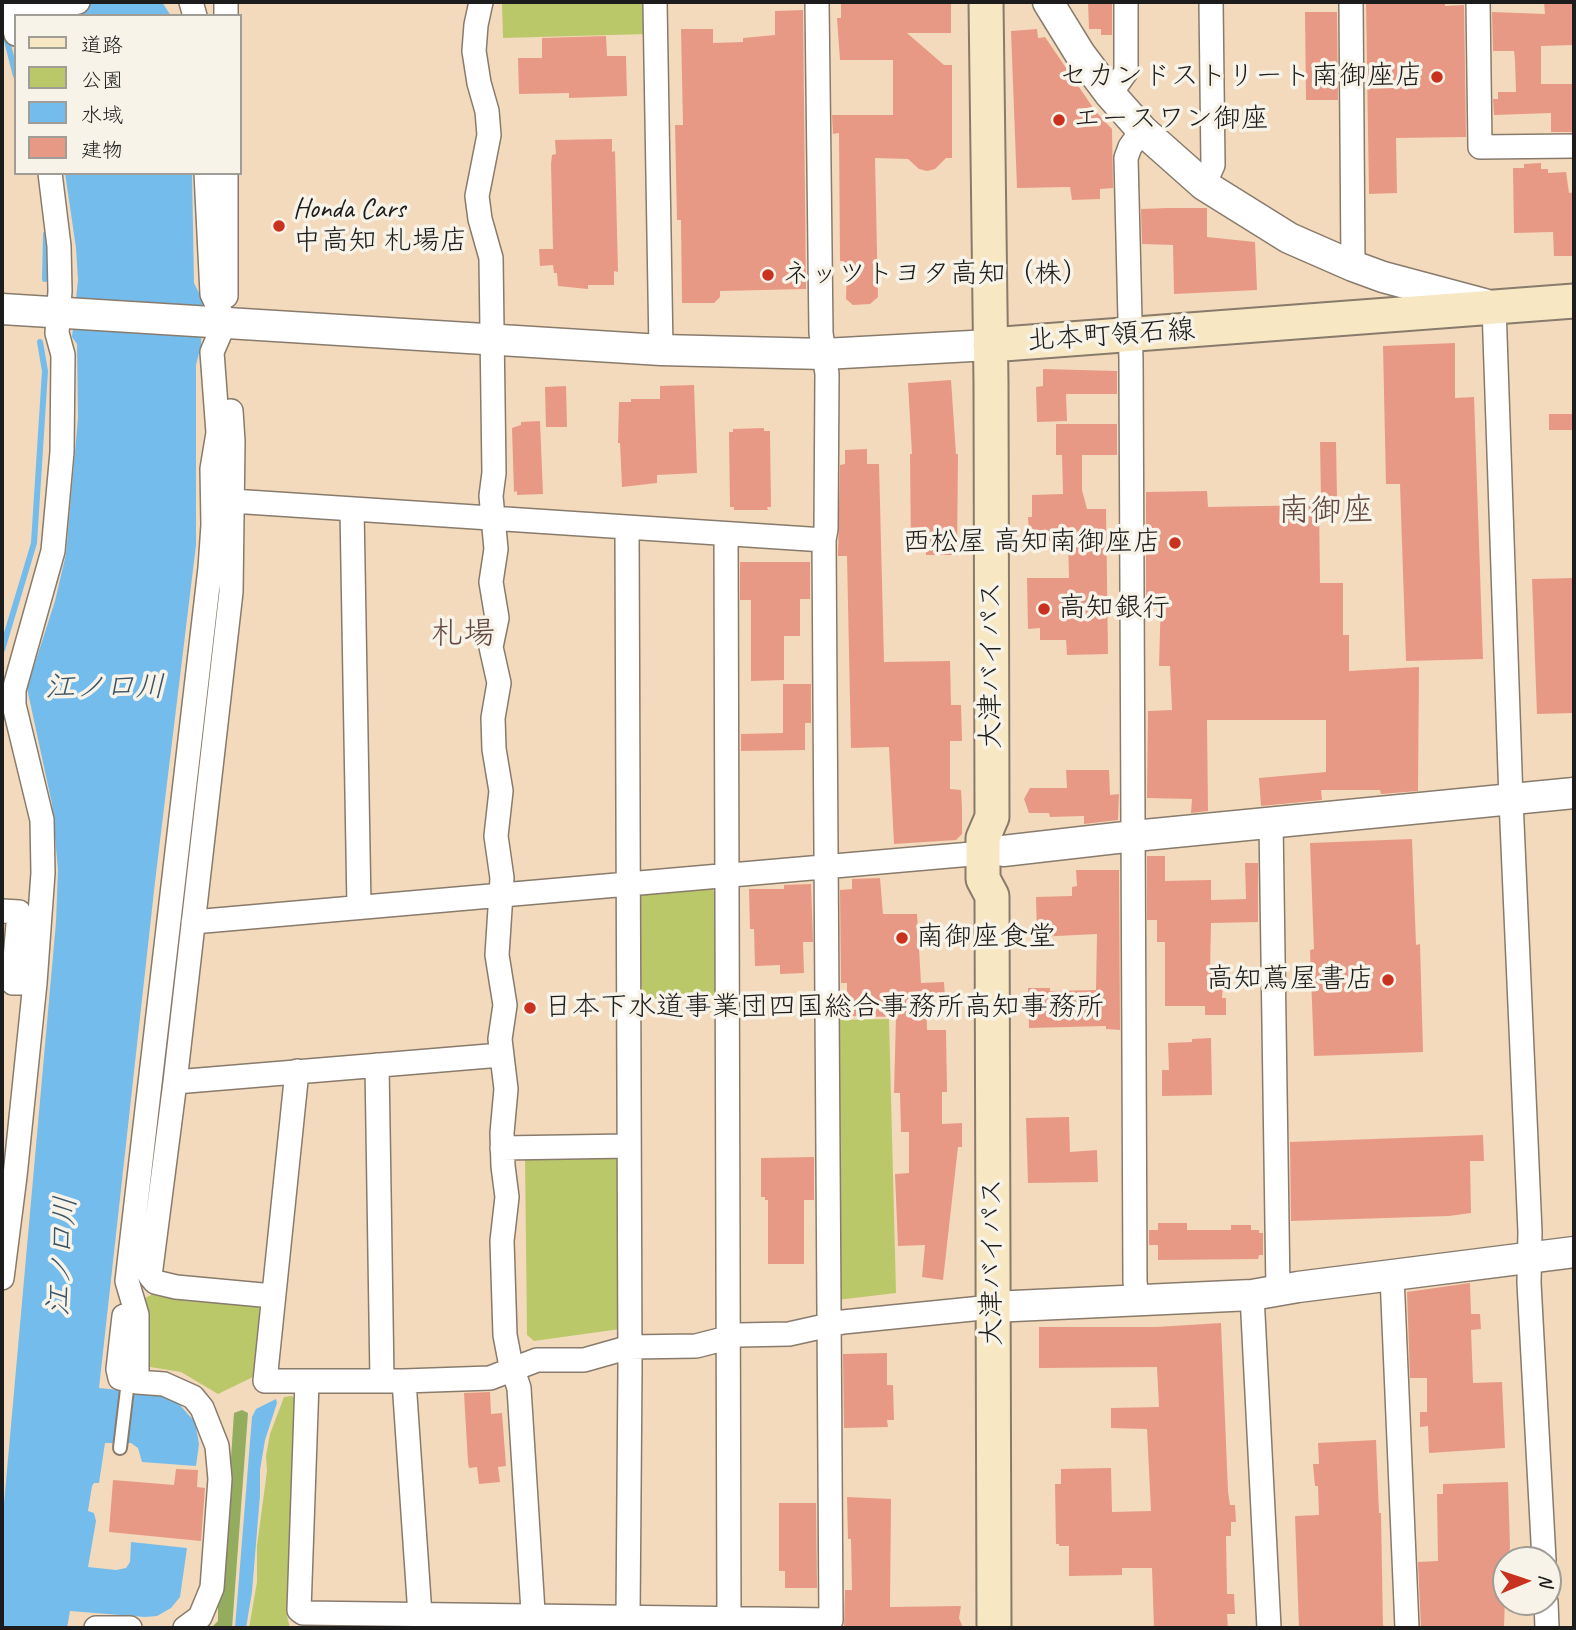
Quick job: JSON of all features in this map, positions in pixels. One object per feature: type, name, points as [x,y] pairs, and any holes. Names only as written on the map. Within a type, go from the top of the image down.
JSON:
[{"type":"main road","name":"北本町領石線","points":[[986,2],[990,345],[1574,301]]},
{"type":"main road","name":"大津バイパス","points":[[990,345],[992,817],[1003,830],[993,852],[1003,886],[992,896],[994,1628]]},
{"type":"street","points":[[19,14],[78,2]]},
{"type":"street","points":[[481,2],[474,51],[487,111],[489,135],[477,196],[480,219],[491,258],[494,473],[491,496],[496,549],[491,582],[497,618],[491,650],[499,683],[493,718],[494,749],[501,791],[496,836],[501,895],[497,946],[505,1005],[501,1055],[506,1088],[502,1148],[508,1198],[502,1241],[505,1335],[519,1388],[534,1623]]},
{"type":"street","points":[[655,2],[661,350]]},
{"type":"street","points":[[307,1382],[299,1609],[302,1621],[420,1615],[534,1623],[628,1617],[831,1624],[824,540],[827,387],[821,333],[817,2]]},
{"type":"street","points":[[1048,2],[1080,54],[1110,94],[1142,130],[1204,185],[1289,238],[1353,266],[1427,290],[1494,307],[1529,1283],[1543,1546]]},
{"type":"street","points":[[1110,94],[1126,72],[1126,2]]},
{"type":"street","points":[[1204,185],[1213,164],[1211,2]]},
{"type":"street","points":[[1351,2],[1353,266]]},
{"type":"street","points":[[1478,2],[1480,146],[1574,146]]},
{"type":"street","points":[[1138,1300],[1135,1267],[1130,334],[1126,158],[1130,146],[1142,130]]},
{"type":"street","points":[[2,1278],[35,983],[43,837],[14,705],[19,670],[47,576],[56,535],[64,398],[63,355],[57,333],[64,313],[50,175]]},
{"type":"street","points":[[206,175],[212,294],[233,441],[231,592],[150,1276],[155,1282],[176,1287],[273,1296]]},
{"type":"street","points":[[185,1628],[200,1617],[212,1588],[220,1479],[217,1446],[202,1408],[192,1397],[164,1384],[131,1383],[136,1315],[127,1281],[207,600],[213,525],[212,469],[218,433],[212,352],[226,175]]},
{"type":"street","points":[[2,309],[661,350],[824,354],[990,345]]},
{"type":"street","points":[[232,500],[824,540]]},
{"type":"street","points":[[352,509],[359,907]]},
{"type":"street","points":[[627,527],[630,1347],[628,1617]]},
{"type":"street","points":[[726,534],[729,1619]]},
{"type":"street","points":[[193,922],[993,852],[1574,793]]},
{"type":"street","points":[[1269,1628],[1265,1293],[1271,822]]},
{"type":"street","points":[[2,911],[19,912],[13,983],[35,983]]},
{"type":"street","points":[[175,1082],[501,1055]]},
{"type":"street","points":[[377,1065],[393,1381],[420,1615]]},
{"type":"street","points":[[297,1071],[265,1381],[491,1378],[537,1360],[584,1360],[630,1347],[696,1346],[729,1337],[789,1334],[829,1326],[992,1307],[1265,1293],[1574,1252]]},
{"type":"street","points":[[502,1148],[629,1146]]},
{"type":"street","points":[[1392,1276],[1407,1628]]},
{"type":"street","points":[[96,1628],[130,1628]]},
{"type":"lane","points":[[121,1448],[131,1383]]},
{"type":"green space","points":[[502,2],[646,2],[646,34],[503,38]]},
{"type":"green space","points":[[712,889],[717,895],[719,999],[636,1000],[636,901],[643,894]]},
{"type":"green space","points":[[889,1019],[896,1293],[837,1300],[835,1020]]},
{"type":"green space","points":[[614,1154],[619,1160],[620,1329],[534,1341],[527,1335],[525,1156]]},
{"type":"green space","points":[[157,1292],[258,1306],[261,1311],[253,1377],[218,1394],[181,1372],[146,1364],[143,1299]]},
{"type":"green space","points":[[292,1396],[297,1401],[287,1616],[290,1628],[249,1628],[257,1582],[257,1546],[270,1434],[284,1397]]},
{"type":"green space","points":[[242,1410],[248,1413],[232,1628],[211,1628],[218,1621],[218,1599],[223,1577],[234,1413]]},
{"type":"water","points":[[32,2],[162,2],[170,14],[35,14]]},
{"type":"water","name":"江ノ口川","points":[[65,175],[192,175],[194,283],[203,301],[201,345],[196,365],[196,545],[155,882],[99,1388],[153,1393],[178,1403],[195,1422],[199,1444],[196,1466],[142,1462],[138,1448],[131,1443],[105,1443],[99,1483],[92,1486],[88,1511],[94,1513],[96,1521],[88,1567],[116,1570],[126,1568],[130,1562],[131,1542],[187,1548],[180,1597],[171,1608],[157,1616],[145,1617],[70,1611],[67,1628],[2,1628],[2,1526],[56,922],[58,870],[52,804],[27,688],[55,601],[66,554],[78,418],[77,344],[72,337],[78,280]]},
{"type":"water","points":[[276,1399],[260,1470],[252,1592],[246,1628],[235,1628],[252,1417],[256,1409]]},
{"type":"building","points":[[841,2],[951,2],[951,33],[907,33],[944,65],[952,65],[952,158],[946,158],[935,169],[927,171],[919,169],[908,159],[875,158],[878,297],[870,304],[853,305],[846,299],[847,271],[844,271],[844,261],[840,261],[839,133],[833,134],[832,115],[893,115],[893,60],[840,60],[837,18],[841,18]]},
{"type":"building","points":[[1088,2],[1112,2],[1112,35],[1101,35],[1101,29],[1089,29]]},
{"type":"building","points":[[1366,2],[1445,2],[1445,6],[1464,5],[1466,137],[1396,138],[1397,193],[1369,194]]},
{"type":"building","points":[[1544,2],[1574,2],[1574,45],[1541,46],[1541,84],[1574,84],[1574,132],[1551,132],[1551,113],[1494,115],[1493,99],[1498,99],[1498,92],[1516,92],[1514,51],[1493,51],[1492,12],[1545,14]]},
{"type":"building","points":[[803,10],[806,289],[720,291],[720,297],[714,303],[682,303],[681,220],[677,220],[675,125],[683,125],[681,29],[713,29],[713,43],[743,42],[743,38],[775,35],[775,11]]},
{"type":"building","points":[[1305,12],[1337,12],[1338,100],[1306,100]]},
{"type":"building","name":"エースワン御座","points":[[1037,29],[1038,38],[1045,37],[1096,112],[1112,129],[1113,188],[1100,189],[1100,199],[1072,200],[1070,187],[1017,188],[1011,31]]},
{"type":"building","points":[[606,36],[607,56],[626,56],[627,96],[569,98],[569,93],[519,94],[518,58],[542,58],[542,38]]},
{"type":"building","points":[[612,139],[612,152],[615,151],[618,272],[614,271],[614,285],[588,285],[588,289],[558,286],[553,265],[540,266],[539,249],[553,249],[551,164],[552,155],[556,154],[555,140]]},
{"type":"building","points":[[1541,163],[1541,169],[1548,169],[1548,173],[1566,172],[1569,193],[1574,192],[1574,256],[1554,256],[1553,232],[1514,233],[1513,168]]},
{"type":"building","points":[[1207,208],[1207,237],[1255,242],[1257,290],[1174,294],[1173,245],[1142,244],[1141,209]]},
{"type":"building","points":[[1455,343],[1455,398],[1474,397],[1483,659],[1406,661],[1400,484],[1386,484],[1383,346]]},
{"type":"building","points":[[1043,369],[1117,371],[1117,394],[1066,394],[1067,421],[1037,422],[1036,387],[1043,386]]},
{"type":"building","points":[[951,380],[958,454],[957,555],[926,555],[926,550],[911,550],[912,454],[908,383]]},
{"type":"building","points":[[694,385],[697,473],[657,475],[657,483],[622,487],[618,443],[619,402],[631,402],[631,399],[660,399],[660,386]]},
{"type":"building","points":[[566,386],[567,427],[546,427],[545,387]]},
{"type":"building","points":[[1549,414],[1574,414],[1574,430],[1549,430]]},
{"type":"building","points":[[540,421],[543,494],[517,495],[517,491],[514,492],[512,428],[521,425],[521,422]]},
{"type":"building","points":[[1056,424],[1117,424],[1117,455],[1082,455],[1082,490],[1087,509],[1106,509],[1108,654],[1067,655],[1066,640],[1040,640],[1040,628],[1028,629],[1027,578],[1069,578],[1068,541],[1045,541],[1045,534],[1029,533],[1028,517],[1032,517],[1032,495],[1063,494],[1062,455],[1056,455]]},
{"type":"building","points":[[764,428],[764,431],[770,431],[771,507],[767,507],[768,510],[734,510],[734,507],[730,507],[729,432],[733,432],[733,429]]},
{"type":"building","points":[[1320,442],[1336,442],[1337,497],[1321,497]]},
{"type":"building","points":[[867,449],[867,464],[879,464],[884,662],[950,661],[951,705],[961,705],[962,741],[950,741],[950,789],[961,790],[962,834],[956,840],[894,844],[889,747],[851,748],[847,556],[838,556],[840,465],[845,464],[845,450]]},
{"type":"building","points":[[1207,491],[1208,507],[1319,505],[1320,583],[1343,583],[1343,635],[1349,635],[1349,671],[1419,667],[1418,791],[1381,794],[1380,790],[1321,790],[1322,800],[1261,806],[1259,778],[1326,772],[1326,720],[1207,720],[1208,811],[1191,813],[1192,799],[1147,798],[1148,711],[1172,710],[1170,666],[1159,666],[1161,595],[1146,595],[1146,492]]},
{"type":"building","points":[[740,562],[810,562],[810,599],[800,599],[800,636],[784,636],[784,680],[751,681],[751,600],[740,600]]},
{"type":"building","points":[[1574,578],[1574,713],[1537,714],[1532,579]]},
{"type":"building","points":[[783,684],[811,684],[811,723],[805,723],[805,750],[741,751],[741,734],[783,733]]},
{"type":"building","points":[[1066,770],[1109,770],[1110,795],[1119,794],[1118,820],[1084,824],[1084,816],[1050,817],[1049,813],[1029,813],[1024,799],[1030,788],[1067,788]]},
{"type":"building","points":[[1412,839],[1416,945],[1420,944],[1423,1052],[1314,1056],[1310,843]]},
{"type":"building","points":[[1147,856],[1165,856],[1165,881],[1211,880],[1211,900],[1246,899],[1245,863],[1258,863],[1258,922],[1211,923],[1210,971],[1224,971],[1222,998],[1226,998],[1226,1015],[1205,1015],[1205,1006],[1165,1006],[1165,942],[1157,942],[1157,920],[1147,920]]},
{"type":"building","points":[[1076,870],[1119,870],[1120,1030],[1106,1029],[1106,1026],[1029,1028],[1028,988],[1050,988],[1050,991],[1096,990],[1097,934],[1037,937],[1036,897],[1072,896],[1072,887],[1077,886]]},
{"type":"building","points":[[880,878],[883,914],[917,914],[921,983],[944,982],[945,999],[926,999],[927,1030],[946,1030],[947,1092],[942,1092],[942,1124],[962,1123],[962,1147],[958,1147],[943,1280],[922,1277],[925,1245],[898,1246],[895,1174],[909,1173],[909,1132],[901,1132],[900,1093],[894,1093],[896,1017],[847,1016],[847,983],[841,983],[840,890],[852,889],[852,879]]},
{"type":"building","points":[[811,884],[813,942],[803,942],[804,973],[780,974],[780,965],[755,966],[754,929],[750,929],[749,889],[784,889],[784,885]]},
{"type":"building","points":[[1211,1038],[1212,1095],[1162,1096],[1162,1070],[1169,1070],[1168,1043]]},
{"type":"building","points":[[1069,1117],[1070,1152],[1097,1150],[1098,1182],[1028,1183],[1026,1118]]},
{"type":"building","points":[[1483,1135],[1484,1161],[1470,1161],[1471,1213],[1291,1221],[1290,1142]]},
{"type":"building","points":[[814,1157],[814,1200],[804,1200],[804,1264],[768,1264],[768,1200],[761,1197],[761,1158]]},
{"type":"building","points":[[1158,1223],[1187,1223],[1187,1230],[1231,1230],[1231,1225],[1251,1225],[1251,1230],[1263,1233],[1263,1255],[1259,1255],[1258,1259],[1158,1260],[1158,1245],[1149,1245],[1149,1230],[1158,1230]]},
{"type":"building","points":[[1470,1283],[1471,1314],[1480,1314],[1481,1329],[1471,1330],[1473,1383],[1502,1382],[1505,1448],[1429,1453],[1428,1426],[1420,1427],[1420,1412],[1427,1412],[1427,1378],[1410,1378],[1407,1292]]},
{"type":"building","points":[[1221,1323],[1228,1491],[1230,1505],[1235,1505],[1236,1522],[1231,1522],[1231,1536],[1226,1536],[1227,1594],[1234,1594],[1235,1614],[1227,1614],[1228,1628],[1154,1628],[1152,1568],[1122,1568],[1122,1575],[1069,1576],[1069,1546],[1056,1544],[1055,1484],[1061,1484],[1061,1469],[1111,1468],[1112,1512],[1151,1511],[1147,1429],[1111,1428],[1111,1408],[1159,1407],[1157,1367],[1039,1368],[1039,1327],[1156,1327]]},
{"type":"building","points":[[887,1353],[887,1385],[893,1385],[894,1420],[887,1420],[888,1427],[844,1428],[843,1354]]},
{"type":"building","points":[[490,1392],[491,1414],[502,1413],[506,1466],[498,1467],[500,1482],[479,1484],[477,1467],[469,1468],[468,1463],[464,1393]]},
{"type":"building","points":[[1376,1440],[1381,1513],[1383,1628],[1299,1628],[1295,1516],[1319,1515],[1318,1486],[1315,1486],[1313,1464],[1319,1464],[1318,1443]]},
{"type":"building","points":[[176,1469],[198,1470],[197,1487],[205,1488],[201,1541],[109,1532],[113,1480],[174,1485]]},
{"type":"building","points":[[1508,1482],[1510,1546],[1492,1546],[1492,1616],[1504,1616],[1504,1628],[1421,1628],[1418,1562],[1438,1561],[1437,1494],[1443,1494],[1443,1484]]},
{"type":"building","points":[[847,1497],[891,1499],[890,1607],[961,1606],[959,1618],[963,1628],[844,1628],[845,1590],[852,1590]]},
{"type":"building","points":[[779,1503],[816,1503],[817,1588],[785,1588],[785,1571],[779,1571]]},
{"type":"waterway","points":[[5,33],[14,68]]},
{"type":"waterway","points":[[45,279],[46,234]]},
{"type":"waterway","points":[[2,650],[34,543],[45,371],[40,342]]},
{"type":"place","name":"セカンドストリート南御座店","points":[[1437,77]]},
{"type":"place","name":"エースワン御座","points":[[1059,120]]},
{"type":"place","name":"Honda Cars 中高知 札場店","points":[[279,226]]},
{"type":"place","name":"ネッツトヨタ高知（株）","points":[[768,275]]},
{"type":"place","name":"西松屋 高知南御座店","points":[[1175,543]]},
{"type":"place","name":"高知銀行","points":[[1044,609]]},
{"type":"place","name":"南御座食堂","points":[[902,938]]},
{"type":"place","name":"高知蔦屋書店","points":[[1388,980]]},
{"type":"place","name":"日本下水道事業団四国総合事務所高知事務所","points":[[530,1008]]},
{"type":"district","name":"南御座","points":[[1326,512]]},
{"type":"district","name":"札場","points":[[463,635]]}]
